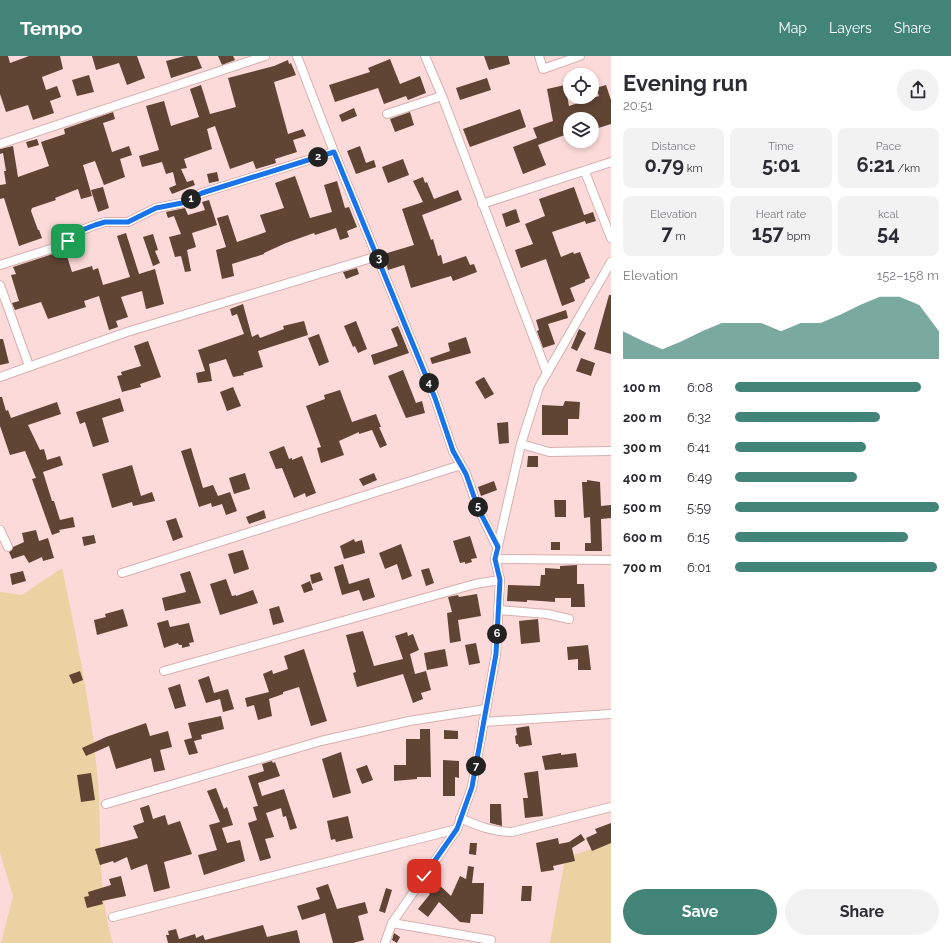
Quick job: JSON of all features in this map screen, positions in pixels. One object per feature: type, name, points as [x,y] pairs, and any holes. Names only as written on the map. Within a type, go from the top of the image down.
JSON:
[{"type":"street","points":[[0,144],[265,56]]},
{"type":"street","points":[[297,56],[334,152],[378,256],[435,398],[453,451],[461,465],[478,508],[498,547]]},
{"type":"street","points":[[426,56],[547,373]]},
{"type":"street","points":[[539,56],[543,68],[580,56]]},
{"type":"street","points":[[387,114],[442,96]]},
{"type":"street","points":[[0,265],[63,245],[77,232],[95,225],[105,222],[128,222],[156,208],[182,203],[202,193],[334,152]]},
{"type":"street","points":[[482,204],[585,172],[611,162]]},
{"type":"street","points":[[585,172],[611,238]]},
{"type":"street","points":[[0,377],[147,325],[378,256]]},
{"type":"street","points":[[385,943],[392,923],[457,829],[472,787],[494,669],[500,580],[495,559],[521,444],[535,398],[547,373],[611,262]]},
{"type":"street","points":[[0,285],[29,366]]},
{"type":"street","points":[[521,444],[549,452],[611,451]]},
{"type":"street","points":[[122,573],[461,465]]},
{"type":"street","points":[[0,530],[8,547]]},
{"type":"street","points":[[495,559],[611,560]]},
{"type":"street","points":[[164,671],[475,584],[500,580]]},
{"type":"street","points":[[499,610],[547,614],[569,619]]},
{"type":"street","points":[[106,804],[321,741],[409,721],[486,709]]},
{"type":"street","points":[[483,722],[611,714]]},
{"type":"street","points":[[460,818],[482,828],[512,832],[611,808]]},
{"type":"street","points":[[113,917],[457,829]]},
{"type":"street","points":[[392,923],[491,940]]},
{"type":"shaded area","points":[[62,568],[92,729],[98,783],[102,884],[104,904],[113,943],[1,943],[13,896],[0,853],[0,592],[22,595]]},
{"type":"shaded area","points":[[611,842],[611,943],[550,943],[565,858]]},
{"type":"building","points":[[0,56],[8,56],[10,63],[29,56],[60,56],[63,69],[42,77],[46,90],[57,86],[61,97],[50,101],[54,113],[33,120],[28,105],[6,112],[0,94]]},
{"type":"building","points":[[92,56],[137,56],[145,78],[127,85],[119,63],[96,70]]},
{"type":"building","points":[[185,56],[197,56],[202,68],[171,78],[166,61]]},
{"type":"building","points":[[218,56],[233,56],[235,60],[222,65]]},
{"type":"building","points":[[484,56],[508,56],[510,64],[489,70]]},
{"type":"building","points":[[390,59],[400,84],[420,76],[426,93],[408,100],[406,96],[384,104],[378,88],[335,102],[329,85],[370,72],[368,68]]},
{"type":"building","points":[[288,60],[289,64],[291,63],[296,75],[274,82],[288,134],[303,129],[306,136],[293,140],[297,152],[275,159],[276,163],[256,169],[253,161],[230,169],[215,126],[207,129],[212,149],[184,159],[187,168],[181,169],[187,182],[193,180],[195,185],[172,194],[169,188],[176,185],[173,172],[166,174],[162,162],[142,167],[139,156],[159,150],[146,106],[164,101],[171,126],[199,117],[190,89],[201,85],[210,114],[236,107],[228,78],[274,66]]},
{"type":"building","points":[[89,75],[94,92],[77,96],[72,80]]},
{"type":"building","points":[[487,78],[491,90],[460,100],[456,88]]},
{"type":"building","points":[[563,85],[563,104],[569,104],[569,106],[575,104],[599,104],[599,87],[606,85],[611,100],[611,124],[599,128],[599,112],[563,112],[563,136],[538,145],[546,165],[523,174],[513,147],[537,138],[533,128],[553,121],[547,89]]},
{"type":"building","points":[[354,108],[357,116],[342,122],[339,115]]},
{"type":"building","points":[[520,109],[526,127],[470,147],[463,129]]},
{"type":"building","points":[[113,112],[115,119],[103,123],[112,152],[129,146],[132,155],[120,159],[125,177],[104,185],[95,161],[83,165],[92,196],[81,199],[78,189],[55,198],[56,200],[32,208],[31,211],[42,238],[19,246],[4,198],[0,199],[0,185],[6,184],[4,171],[6,171],[3,153],[0,154],[0,149],[13,146],[18,177],[49,166],[41,142],[65,134],[64,129]]},
{"type":"building","points":[[410,112],[414,125],[395,132],[390,119]]},
{"type":"building","points":[[37,139],[39,145],[28,148],[26,142]]},
{"type":"building","points":[[360,146],[366,163],[374,160],[376,167],[356,174],[347,151]]},
{"type":"building","points":[[403,159],[409,175],[388,183],[382,167]]},
{"type":"building","points":[[217,172],[219,181],[209,183],[207,174]]},
{"type":"building","points":[[295,176],[310,218],[332,212],[324,185],[337,181],[345,208],[349,207],[357,227],[347,231],[349,237],[340,240],[336,228],[315,235],[314,233],[286,243],[264,254],[232,264],[234,276],[222,279],[216,250],[226,247],[217,218],[228,215],[237,242],[266,232],[260,215],[284,208],[275,183]]},
{"type":"building","points":[[423,177],[425,183],[427,182],[434,199],[458,190],[462,200],[422,215],[431,240],[433,239],[438,256],[441,255],[443,264],[466,256],[470,265],[474,264],[477,272],[453,281],[451,276],[411,288],[404,265],[388,270],[384,254],[414,245],[402,209],[423,202],[413,181]]},
{"type":"building","points":[[103,187],[109,208],[98,212],[91,190]]},
{"type":"building","points":[[574,187],[584,215],[593,212],[596,221],[586,224],[585,221],[552,232],[561,257],[573,252],[574,254],[580,252],[590,278],[585,280],[585,282],[570,288],[575,301],[562,306],[546,259],[521,268],[515,250],[533,244],[525,224],[545,216],[539,199]]},
{"type":"building","points":[[209,200],[217,225],[192,233],[196,247],[187,250],[191,271],[185,272],[181,256],[175,257],[169,237],[181,234],[174,216],[168,218],[166,212],[185,208],[188,215],[205,210],[202,202]]},
{"type":"building","points":[[516,209],[520,222],[506,227],[502,214]]},
{"type":"building","points":[[126,233],[139,274],[155,269],[164,304],[146,309],[142,291],[121,297],[128,317],[116,321],[118,327],[109,330],[99,296],[84,301],[86,307],[48,319],[41,302],[15,310],[12,303],[19,301],[11,275],[16,274],[13,267],[65,250],[72,272],[92,266],[93,270],[98,268],[103,285],[130,277],[117,236]]},
{"type":"building","points":[[153,234],[158,250],[155,251],[160,263],[153,266],[143,237]]},
{"type":"building","points":[[357,268],[359,274],[346,279],[343,272]]},
{"type":"building","points":[[609,295],[611,295],[611,354],[594,349]]},
{"type":"building","points":[[243,304],[252,337],[258,334],[260,338],[284,329],[283,326],[304,321],[308,335],[258,351],[263,367],[243,373],[244,375],[233,377],[226,359],[209,364],[212,381],[198,383],[196,373],[205,371],[198,350],[244,334],[237,314],[232,316],[230,309]]},
{"type":"building","points":[[566,310],[568,318],[548,324],[555,344],[543,348],[537,331],[539,330],[536,320]]},
{"type":"building","points":[[356,321],[367,349],[358,353],[355,346],[353,347],[344,326]]},
{"type":"building","points":[[398,326],[409,353],[374,365],[371,355],[398,346],[391,329]]},
{"type":"building","points":[[579,329],[586,333],[577,351],[571,348]]},
{"type":"building","points":[[319,334],[329,362],[319,366],[308,338]]},
{"type":"building","points":[[466,337],[471,353],[432,364],[430,358],[450,351],[448,343]]},
{"type":"building","points":[[0,339],[3,339],[9,363],[0,365]]},
{"type":"building","points":[[148,341],[161,377],[140,384],[141,387],[122,392],[117,376],[122,375],[121,372],[141,366],[134,346]]},
{"type":"building","points":[[581,358],[595,363],[591,376],[576,371]]},
{"type":"building","points":[[403,370],[416,403],[422,401],[425,413],[406,418],[388,376]]},
{"type":"building","points":[[484,377],[494,394],[485,399],[475,382]]},
{"type":"building","points":[[233,387],[241,406],[227,411],[220,392]]},
{"type":"building","points":[[340,390],[352,422],[376,414],[381,427],[379,427],[387,445],[380,448],[372,430],[359,434],[359,432],[339,441],[344,455],[321,463],[317,448],[321,447],[306,406],[325,399],[324,395]]},
{"type":"building","points":[[0,397],[2,397],[6,411],[8,410],[11,418],[57,402],[61,414],[28,425],[40,450],[44,449],[47,460],[60,456],[63,465],[43,472],[60,520],[73,517],[75,527],[59,530],[60,532],[52,535],[32,479],[36,478],[25,451],[10,455],[0,426]]},
{"type":"building","points":[[120,398],[124,411],[102,418],[109,442],[93,447],[85,422],[80,424],[76,412]]},
{"type":"building","points":[[565,401],[580,402],[579,419],[568,419],[568,435],[542,435],[542,405],[563,406]]},
{"type":"building","points":[[508,422],[509,443],[499,444],[497,423]]},
{"type":"building","points":[[284,446],[289,459],[292,458],[292,460],[302,456],[316,493],[306,497],[305,493],[294,498],[282,468],[276,469],[269,452]]},
{"type":"building","points":[[191,448],[203,488],[213,485],[218,496],[230,492],[237,511],[226,515],[222,504],[212,507],[211,503],[199,507],[181,451]]},
{"type":"building","points":[[528,456],[538,456],[538,467],[527,467]]},
{"type":"building","points":[[132,465],[141,496],[152,492],[155,501],[133,506],[132,502],[112,508],[102,474]]},
{"type":"building","points":[[245,473],[250,489],[234,494],[229,478]]},
{"type":"building","points":[[374,473],[377,480],[363,486],[359,479]]},
{"type":"building","points":[[587,480],[600,482],[601,506],[611,505],[611,518],[601,519],[602,551],[585,551],[585,543],[591,543],[590,517],[584,518],[582,482],[587,482]]},
{"type":"building","points":[[494,481],[497,490],[481,496],[478,487]]},
{"type":"building","points":[[554,500],[566,500],[566,517],[555,517]]},
{"type":"building","points":[[264,510],[266,518],[249,524],[246,517]]},
{"type":"building","points":[[176,518],[183,537],[173,541],[166,521]]},
{"type":"building","points":[[36,530],[39,541],[48,538],[54,558],[43,561],[42,557],[29,563],[24,555],[12,559],[9,552],[13,547],[24,542],[22,533]]},
{"type":"building","points":[[94,535],[96,543],[84,546],[82,537]]},
{"type":"building","points":[[470,536],[477,558],[471,559],[472,562],[465,564],[465,562],[460,563],[453,541]]},
{"type":"building","points":[[354,539],[355,542],[362,540],[365,553],[344,559],[340,546]]},
{"type":"building","points":[[551,542],[560,542],[560,550],[551,550]]},
{"type":"building","points":[[401,544],[412,576],[402,580],[397,564],[385,569],[379,553]]},
{"type":"building","points":[[243,550],[249,569],[234,574],[228,554]]},
{"type":"building","points":[[343,564],[349,584],[369,578],[375,597],[363,601],[359,590],[342,595],[334,567]]},
{"type":"building","points":[[577,565],[577,584],[584,584],[585,607],[571,607],[571,598],[555,598],[555,602],[527,600],[527,602],[507,601],[508,585],[540,586],[541,575],[545,575],[545,568],[560,569],[560,566]]},
{"type":"building","points":[[429,568],[434,583],[426,586],[421,570]]},
{"type":"building","points":[[23,571],[26,581],[12,585],[10,574]]},
{"type":"building","points":[[190,571],[201,603],[165,611],[162,598],[186,592],[180,574]]},
{"type":"building","points":[[320,572],[323,580],[312,584],[310,575]]},
{"type":"building","points":[[226,579],[232,596],[253,590],[258,603],[220,615],[210,584]]},
{"type":"building","points":[[310,581],[313,590],[304,593],[301,585]]},
{"type":"building","points":[[477,594],[481,616],[458,620],[461,641],[450,643],[447,613],[452,612],[448,597]]},
{"type":"building","points":[[279,606],[284,622],[273,625],[269,609]]},
{"type":"building","points":[[123,609],[128,626],[97,635],[94,620],[106,617],[105,614]]},
{"type":"building","points":[[538,619],[540,642],[521,644],[519,621]]},
{"type":"building","points":[[168,620],[170,627],[189,623],[194,642],[189,643],[190,646],[182,648],[182,645],[179,645],[178,643],[164,648],[157,623]]},
{"type":"building","points":[[363,631],[374,666],[403,659],[395,636],[407,632],[408,636],[413,634],[419,650],[410,654],[415,674],[426,671],[431,690],[421,693],[423,699],[413,703],[403,674],[357,687],[353,673],[356,672],[346,635]]},
{"type":"building","points":[[476,643],[480,663],[469,665],[465,645]]},
{"type":"building","points":[[588,645],[591,670],[578,670],[578,659],[568,660],[567,647]]},
{"type":"building","points":[[304,649],[327,721],[311,726],[299,687],[283,692],[283,694],[269,699],[272,716],[258,720],[254,705],[247,707],[245,698],[269,692],[263,674],[272,670],[273,674],[288,669],[284,656]]},
{"type":"building","points":[[445,649],[448,666],[427,670],[424,653]]},
{"type":"building","points":[[80,671],[83,680],[73,684],[69,675]]},
{"type":"building","points":[[209,676],[214,693],[228,689],[234,709],[223,712],[220,699],[206,703],[198,680]]},
{"type":"building","points":[[180,684],[186,706],[175,709],[168,688]]},
{"type":"building","points":[[221,716],[224,729],[201,735],[202,739],[194,741],[198,753],[189,755],[184,740],[192,738],[188,723]]},
{"type":"building","points":[[146,723],[150,736],[168,731],[172,747],[160,750],[165,770],[154,772],[151,758],[116,769],[109,746],[86,756],[82,748],[106,737]]},
{"type":"building","points":[[529,726],[532,745],[519,747],[518,744],[516,744],[516,728]]},
{"type":"building","points":[[420,729],[430,729],[431,777],[417,777],[417,779],[394,781],[394,765],[406,765],[406,739],[420,739]]},
{"type":"building","points":[[444,730],[458,731],[458,739],[444,739]]},
{"type":"building","points":[[341,752],[351,793],[333,798],[322,759]]},
{"type":"building","points":[[561,753],[561,755],[576,753],[578,767],[545,770],[542,756]]},
{"type":"building","points":[[443,760],[459,761],[459,778],[455,777],[455,796],[443,796]]},
{"type":"building","points":[[272,761],[273,763],[275,762],[280,776],[258,783],[262,796],[284,789],[297,828],[290,830],[286,816],[283,817],[281,808],[266,813],[274,837],[265,839],[271,858],[260,861],[248,823],[257,820],[253,807],[258,806],[248,776],[264,771],[262,764]]},
{"type":"building","points":[[367,765],[373,780],[362,784],[356,769]]},
{"type":"building","points":[[538,771],[543,816],[525,818],[523,798],[528,798],[524,773]]},
{"type":"building","points":[[91,773],[95,800],[81,802],[77,775]]},
{"type":"building","points":[[216,788],[224,809],[227,807],[233,825],[222,828],[227,843],[240,840],[245,861],[204,875],[198,855],[217,850],[209,825],[220,822],[207,791]]},
{"type":"building","points":[[490,804],[501,804],[502,826],[490,823]]},
{"type":"building","points":[[149,805],[153,819],[165,815],[168,825],[180,821],[192,854],[164,862],[170,888],[154,892],[147,864],[131,870],[127,857],[114,863],[113,861],[100,865],[95,849],[138,838],[133,826],[144,822],[140,808]]},
{"type":"building","points":[[348,816],[353,838],[336,842],[335,839],[331,840],[327,821]]},
{"type":"building","points":[[611,823],[611,843],[592,851],[586,838],[597,833],[595,829]]},
{"type":"building","points":[[581,834],[585,840],[572,848],[575,861],[553,866],[554,870],[541,872],[536,843],[558,838],[559,844],[569,842]]},
{"type":"building","points":[[470,843],[477,843],[476,855],[469,854]]},
{"type":"building","points":[[468,866],[474,867],[472,883],[484,883],[483,914],[471,914],[470,923],[460,922],[439,902],[428,917],[418,909],[430,894],[426,890],[435,881],[451,896],[460,876],[466,879]]},
{"type":"building","points":[[121,876],[126,896],[102,901],[103,904],[87,908],[84,897],[89,896],[88,892],[111,885],[109,879]]},
{"type":"building","points":[[328,884],[337,909],[365,902],[368,913],[358,916],[364,940],[353,943],[333,943],[325,913],[302,920],[297,906],[320,899],[316,888]]},
{"type":"building","points":[[522,886],[532,886],[531,901],[521,901]]},
{"type":"building","points":[[386,888],[392,890],[385,913],[379,911]]},
{"type":"building","points":[[263,925],[267,937],[297,930],[300,943],[168,943],[166,935],[169,935],[168,931],[176,929],[179,939],[195,934],[196,938],[203,935],[205,940]]},
{"type":"building","points":[[394,933],[400,937],[397,943],[392,940]]},
{"type":"route","points":[[68,241],[77,232],[95,225],[105,222],[128,222],[138,218],[150,210],[182,203],[202,193],[334,152],[378,256],[435,398],[453,451],[466,474],[478,508],[498,547],[495,559],[500,580],[496,654],[472,787],[457,829],[424,876]]}]
